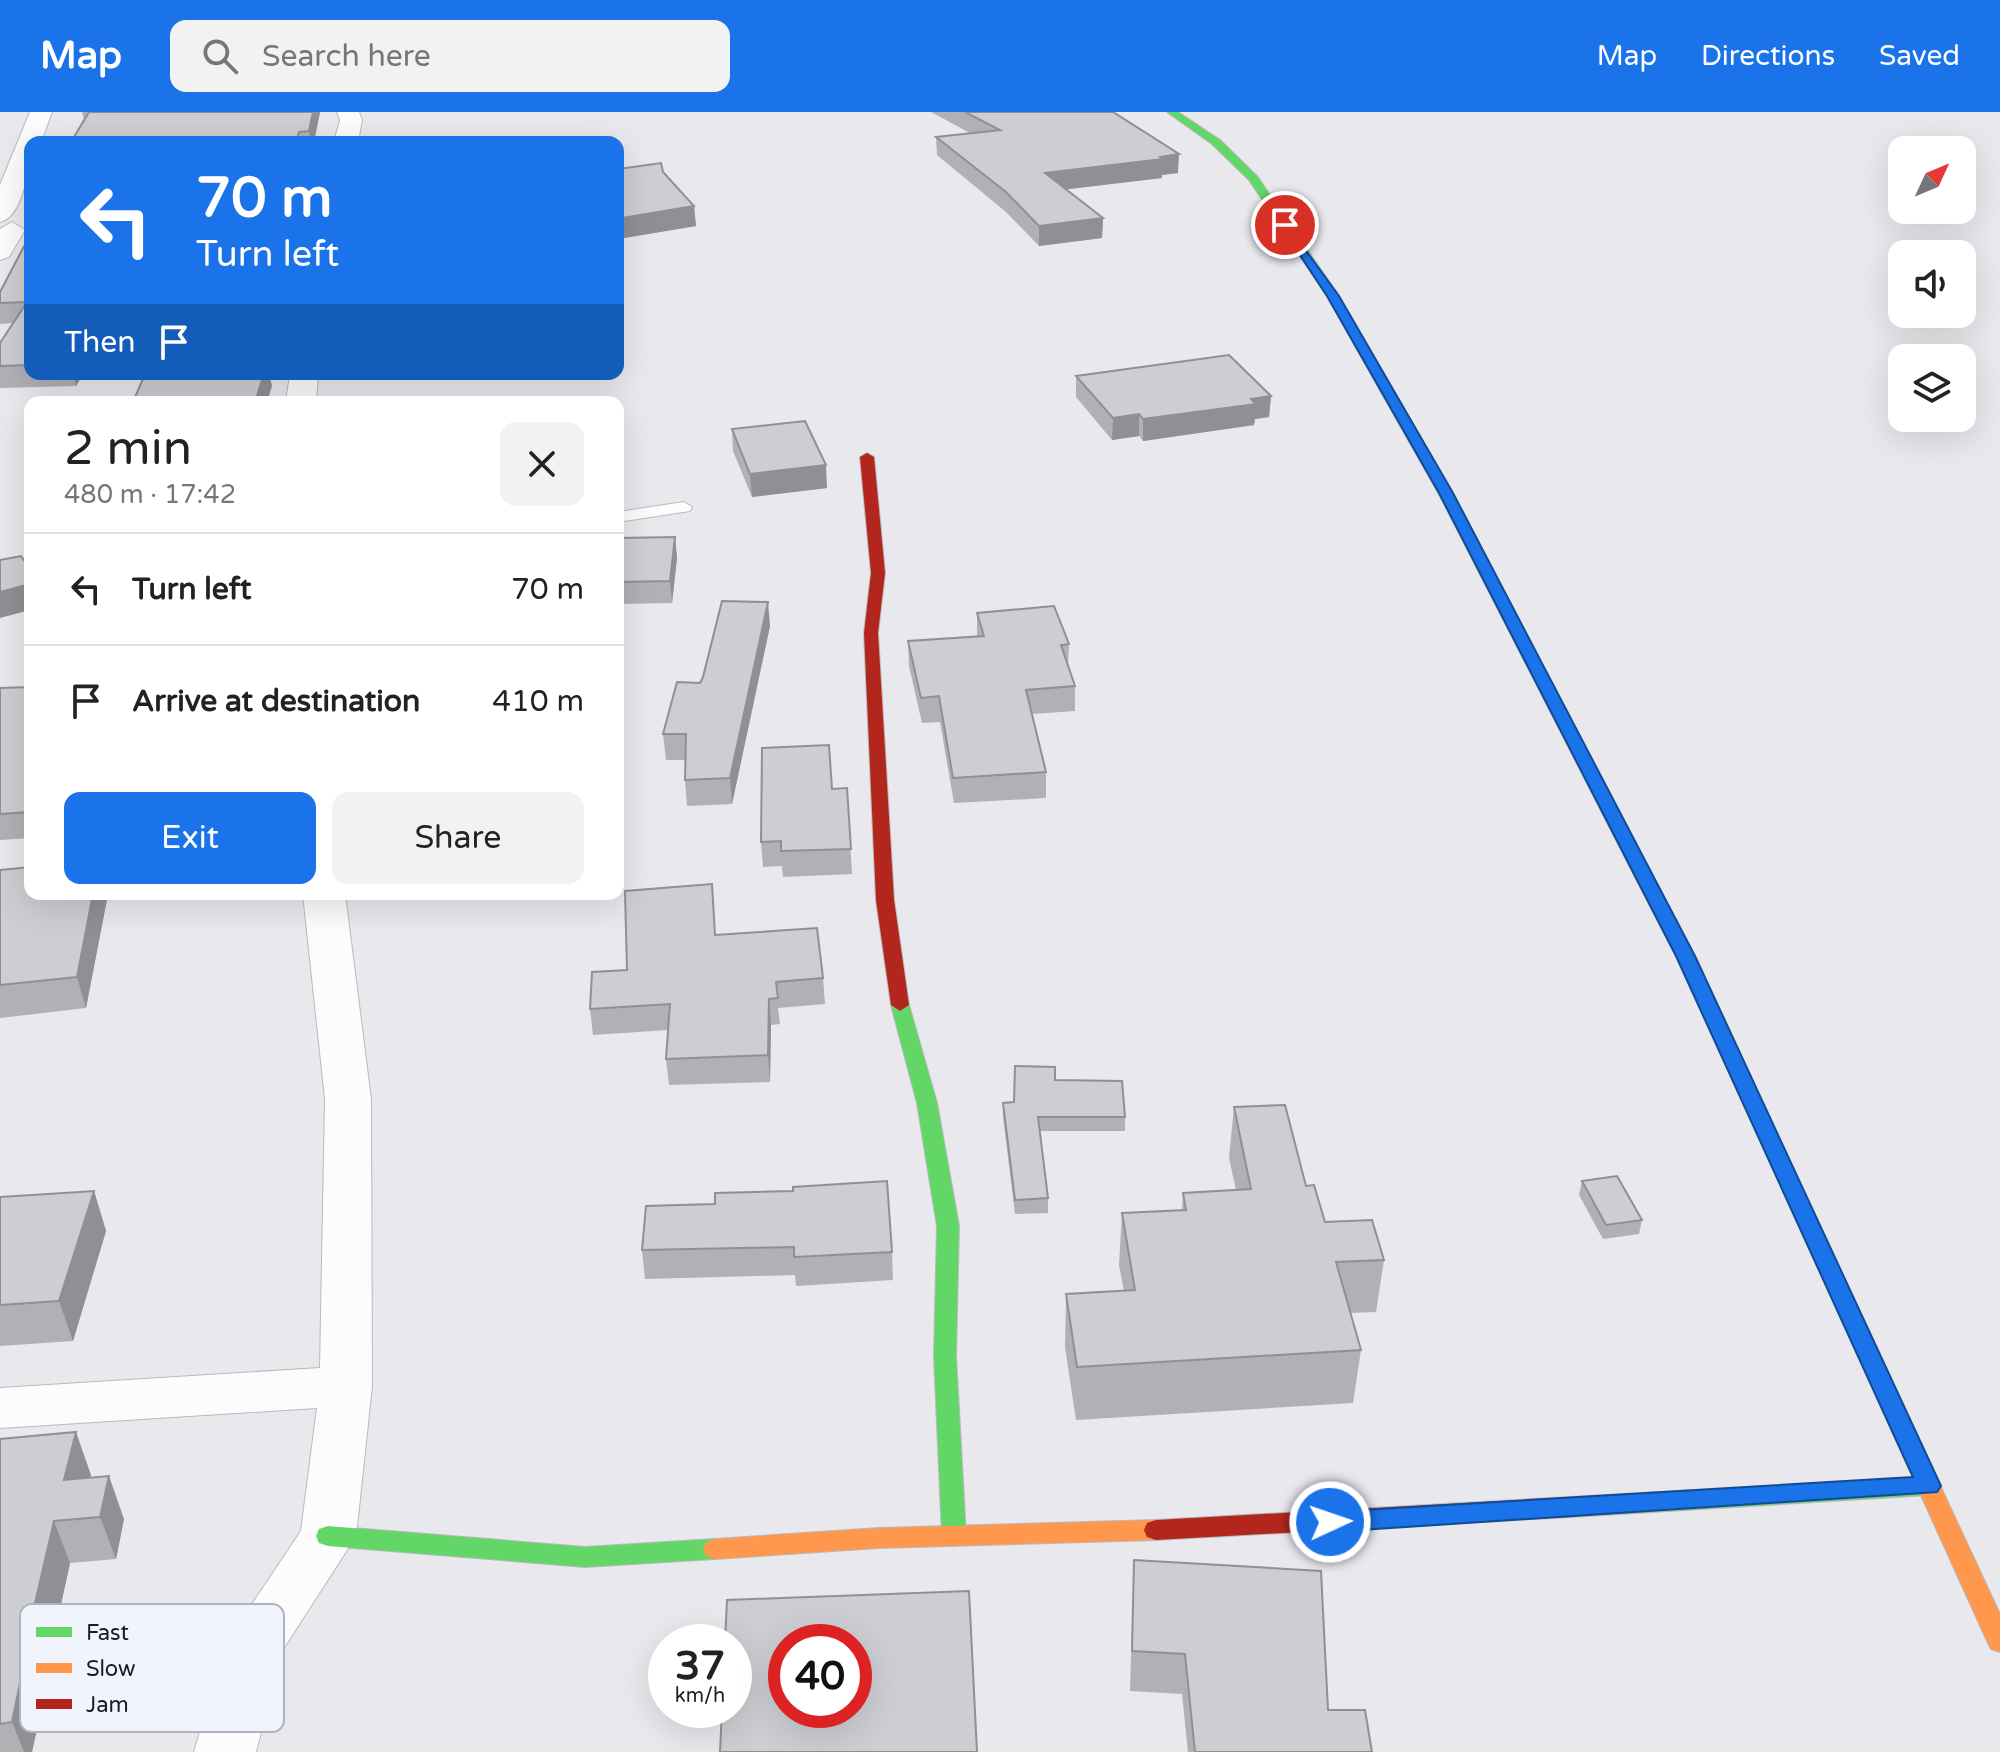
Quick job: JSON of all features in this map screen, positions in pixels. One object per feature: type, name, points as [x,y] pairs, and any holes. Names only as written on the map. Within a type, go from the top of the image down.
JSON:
[{"type":"main road","points":[[1172,112],[1216,142],[1253,178],[1333,296],[1446,493],[1685,956],[2000,1641]]},
{"type":"main road","points":[[867,457],[878,573],[871,633],[885,900],[903,1024],[927,1103],[948,1226],[945,1356],[954,1536]]},
{"type":"main road","points":[[328,1536],[585,1557],[954,1536],[1303,1524],[1929,1486]]},
{"type":"street","points":[[34,136],[41,112]]},
{"type":"street","points":[[347,136],[351,120],[348,112]]},
{"type":"street","points":[[8,232],[24,174]]},
{"type":"street","points":[[282,1604],[328,1536],[346,1386],[348,1099],[325,900]]},
{"type":"street","points":[[0,1408],[346,1386]]},
{"type":"street","points":[[225,1752],[231,1732]]},
{"type":"lane","points":[[624,516],[684,507]]},
{"type":"building","points":[[89,112],[313,112],[309,131],[299,132],[298,136],[75,136]]},
{"type":"building","points":[[965,112],[1113,112],[1179,154],[1160,157],[1163,159],[1045,173],[1103,218],[1039,226],[1006,192],[936,137],[1000,130]]},
{"type":"building","points":[[661,163],[663,172],[694,206],[624,218],[624,168]]},
{"type":"building","points":[[24,246],[24,302],[0,303],[0,292]]},
{"type":"building","points":[[24,307],[24,365],[0,366],[0,343]]},
{"type":"building","points":[[1229,355],[1271,396],[1251,399],[1256,404],[1143,419],[1139,414],[1113,418],[1076,376]]},
{"type":"building","points":[[142,380],[262,380],[257,396],[136,396]]},
{"type":"building","points":[[805,421],[826,465],[750,474],[732,429]]},
{"type":"building","points":[[675,537],[670,581],[624,582],[624,538]]},
{"type":"building","points":[[21,556],[24,560],[24,586],[0,592],[0,560]]},
{"type":"building","points":[[722,601],[768,602],[730,778],[685,780],[686,734],[663,734],[677,682],[700,683],[703,677]]},
{"type":"building","points":[[1054,606],[1069,644],[1061,645],[1075,686],[1026,690],[1046,772],[953,778],[939,696],[921,698],[908,641],[984,636],[977,613]]},
{"type":"building","points":[[24,687],[24,812],[0,814],[0,688]]},
{"type":"building","points":[[829,745],[832,789],[847,788],[851,849],[781,851],[781,841],[761,842],[762,748]]},
{"type":"building","points":[[24,868],[24,900],[92,900],[77,977],[0,985],[0,870]]},
{"type":"building","points":[[712,884],[715,935],[817,928],[823,978],[776,982],[778,998],[769,999],[768,1055],[666,1059],[670,1004],[590,1009],[592,972],[627,970],[625,891]]},
{"type":"building","points":[[1015,1066],[1055,1067],[1055,1080],[1122,1081],[1125,1117],[1038,1117],[1048,1198],[1015,1200],[1003,1103],[1014,1102]]},
{"type":"building","points":[[1285,1105],[1306,1186],[1314,1185],[1325,1222],[1372,1220],[1384,1260],[1336,1262],[1361,1350],[1077,1367],[1066,1294],[1135,1290],[1122,1213],[1186,1210],[1183,1193],[1251,1189],[1234,1107]]},
{"type":"building","points":[[1617,1176],[1642,1220],[1606,1225],[1582,1181]]},
{"type":"building","points":[[887,1181],[892,1252],[794,1257],[794,1247],[642,1250],[646,1206],[715,1204],[715,1193],[793,1191],[793,1187]]},
{"type":"building","points":[[94,1191],[59,1301],[0,1305],[0,1197]]},
{"type":"building","points":[[76,1432],[64,1480],[109,1476],[100,1517],[54,1521],[35,1604],[20,1604],[20,1683],[12,1722],[0,1724],[0,1439]]},
{"type":"building","points":[[1134,1560],[1321,1571],[1328,1710],[1365,1710],[1372,1752],[1195,1752],[1185,1654],[1132,1651]]},
{"type":"building","points":[[969,1591],[977,1752],[720,1752],[721,1728],[752,1728],[752,1624],[726,1624],[727,1600]]},
{"type":"traffic: fast","points":[[1172,112],[1216,142],[1253,178],[1333,296],[1448,498]]},
{"type":"traffic: fast","points":[[1644,877],[1685,956],[1799,1204]]},
{"type":"traffic: fast","points":[[900,1005],[927,1103],[948,1226],[945,1356],[954,1536]]},
{"type":"traffic: fast","points":[[1570,1507],[1929,1486]]},
{"type":"traffic: fast","points":[[328,1536],[585,1557],[715,1549]]},
{"type":"traffic: slow","points":[[1448,498],[1644,877]]},
{"type":"traffic: slow","points":[[1799,1204],[2000,1641]]},
{"type":"traffic: slow","points":[[715,1549],[879,1538],[1156,1530]]},
{"type":"traffic: jam","points":[[867,457],[878,573],[871,633],[885,900],[900,1005]]},
{"type":"traffic: jam","points":[[1156,1530],[1570,1507]]},
{"type":"route","points":[[1285,225],[1333,296],[1446,493],[1685,956],[1929,1486],[1330,1522]]}]
